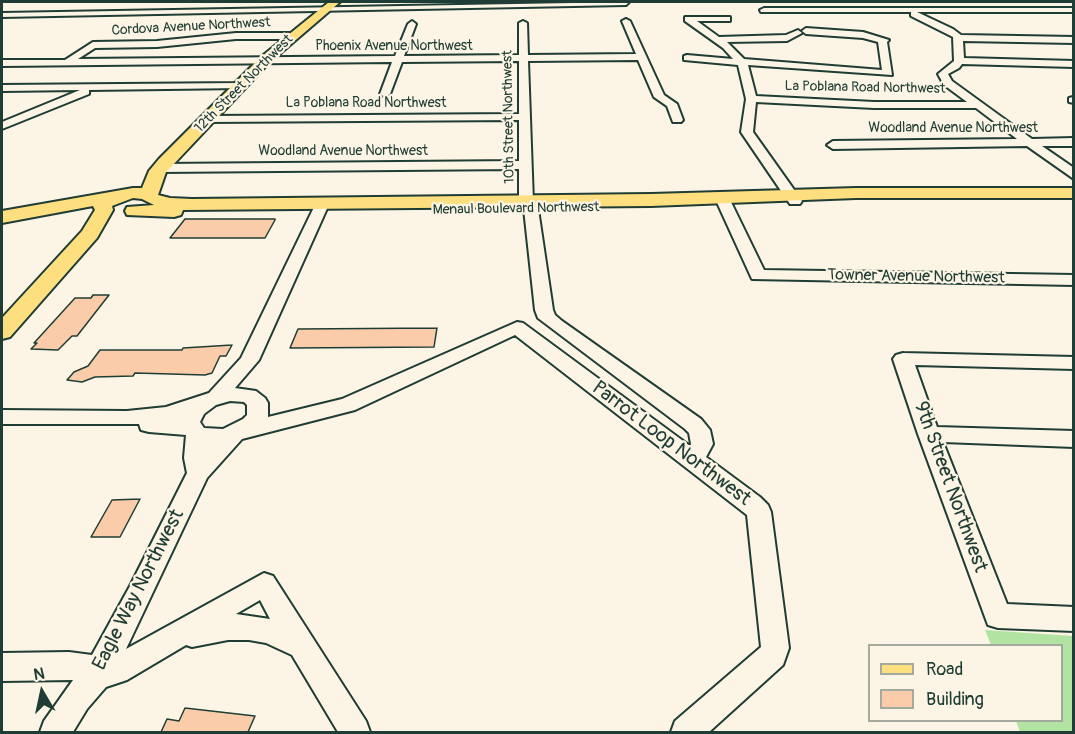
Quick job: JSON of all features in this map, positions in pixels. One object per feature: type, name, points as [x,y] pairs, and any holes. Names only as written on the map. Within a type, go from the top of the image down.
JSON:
[{"type":"main road","name":"12th Street Northwest","points":[[2,332],[118,205],[159,170],[265,60],[331,5]]},
{"type":"main road","name":"12th Street Northwest","points":[[150,197],[159,170]]},
{"type":"main road","name":"Menaul Boulevard Northwest","points":[[2,217],[27,212],[118,205],[321,208],[861,198],[897,193],[1074,193]]},
{"type":"main road","points":[[118,205],[147,205],[150,197],[179,204],[321,208]]},
{"type":"main road","name":"12th Street Northwest","points":[[2,349],[86,257],[110,226],[118,205]]},
{"type":"street","points":[[798,2],[807,10]]},
{"type":"street","points":[[2,15],[331,5],[626,3]]},
{"type":"street","points":[[764,10],[1074,10]]},
{"type":"street","points":[[907,10],[950,31],[957,38],[959,61],[956,66],[945,71],[944,78],[1074,175]]},
{"type":"street","points":[[727,19],[688,19],[741,61],[751,99],[747,132],[793,198]]},
{"type":"street","points":[[626,21],[659,97],[672,104],[678,120]]},
{"type":"street","name":"10th Street Northwest","points":[[523,23],[528,205],[547,318],[693,424],[699,430],[702,444],[698,452],[690,458]]},
{"type":"street","points":[[385,94],[412,24]]},
{"type":"street","points":[[687,58],[888,73],[884,40],[855,34],[802,32],[787,38],[717,40]]},
{"type":"street","name":"Cordova Avenue Northwest","points":[[68,62],[93,45],[158,44],[236,36],[291,36]]},
{"type":"street","points":[[957,38],[1074,40]]},
{"type":"street","points":[[816,56],[816,67]]},
{"type":"street","name":"Phoenix Avenue Northwest","points":[[2,63],[642,57]]},
{"type":"street","points":[[959,61],[1074,64]]},
{"type":"street","points":[[2,88],[240,86]]},
{"type":"street","points":[[2,126],[97,87]]},
{"type":"street","name":"La Poblana Road Northwest","points":[[751,99],[874,105],[978,105]]},
{"type":"street","name":"La Poblana Road Northwest","points":[[207,119],[525,117]]},
{"type":"street","name":"Woodland Avenue Northwest","points":[[833,145],[1074,142]]},
{"type":"street","name":"Woodland Avenue Northwest","points":[[159,170],[526,165]]},
{"type":"street","name":"Towner Avenue Northwest","points":[[723,201],[758,274],[1074,280]]},
{"type":"street","points":[[194,432],[191,417],[249,360],[321,208]]},
{"type":"street","name":"Parrot Loop Northwest","points":[[314,413],[348,405],[413,377],[517,327],[752,504],[759,512],[775,648],[773,655],[686,732]]},
{"type":"street","name":"9th Street Northwest","points":[[1074,363],[903,359],[998,616],[1074,620]]},
{"type":"street","points":[[249,360],[253,400]]},
{"type":"street","points":[[2,417],[127,418],[166,414],[209,400],[240,394],[270,408],[314,413]]},
{"type":"street","name":"Eagle Way Northwest","points":[[55,732],[76,699],[97,675],[140,594],[198,473],[238,432],[257,417],[253,400]]},
{"type":"street","points":[[2,427],[162,425],[213,438],[314,413]]},
{"type":"street","name":"Eagle Way Northwest","points":[[194,432],[198,473]]},
{"type":"street","points":[[929,434],[1074,440]]},
{"type":"street","points":[[2,667],[86,667],[97,675],[117,670],[264,584],[355,732]]},
{"type":"street","points":[[164,643],[203,630],[228,627],[269,631],[302,646]]},
{"type":"green space","points":[[985,630],[1073,636],[1073,732],[1020,732],[1016,722],[1063,722],[1063,644],[991,644]]},
{"type":"building","points":[[185,219],[275,220],[265,238],[170,238]]},
{"type":"building","points":[[93,295],[109,295],[77,336],[72,336],[58,350],[31,349],[75,298],[91,298]]},
{"type":"building","points":[[437,328],[434,347],[290,348],[298,329]]},
{"type":"building","points":[[232,345],[226,356],[220,356],[212,373],[205,375],[135,373],[133,376],[95,377],[82,382],[67,380],[74,372],[88,366],[100,350],[182,350],[183,348]]},
{"type":"building","points":[[140,499],[120,537],[91,537],[112,500]]},
{"type":"building","points":[[185,708],[255,716],[248,732],[161,732],[167,719],[179,721]]}]
